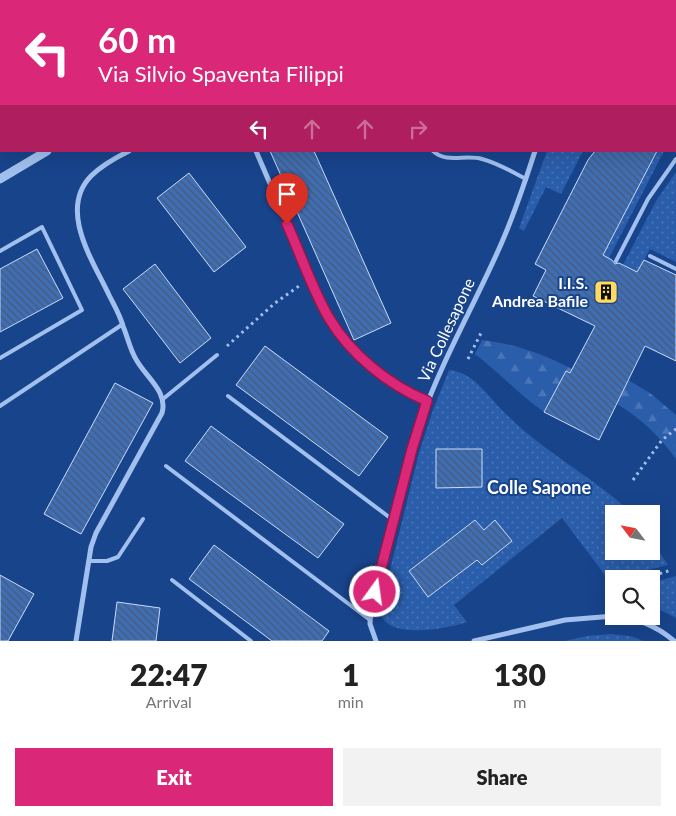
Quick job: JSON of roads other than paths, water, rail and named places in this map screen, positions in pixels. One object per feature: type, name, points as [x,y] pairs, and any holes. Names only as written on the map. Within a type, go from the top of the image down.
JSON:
[{"type":"street","points":[[0,179],[44,152]]},
{"type":"street","points":[[76,641],[88,562],[96,533],[162,413],[164,406],[163,399],[131,350],[123,324],[80,232],[77,220],[77,209],[83,188],[89,178],[107,162],[127,152]]},
{"type":"street","points":[[256,152],[329,318],[348,345],[389,380],[401,389],[427,401]]},
{"type":"street","name":"Via Collesapone","points":[[376,641],[372,633],[370,620],[371,606],[412,449],[427,401],[449,349],[502,242],[535,152]]},
{"type":"street","points":[[478,641],[565,620],[605,617]]},
{"type":"street","points":[[650,625],[674,641]]},
{"type":"lane","points":[[434,152],[443,158],[470,157],[484,159],[526,179]]},
{"type":"lane","points":[[616,262],[648,199],[676,159]]},
{"type":"lane","points":[[0,250],[42,227],[82,310],[0,358]]},
{"type":"lane","points":[[650,256],[676,268]]},
{"type":"lane","points":[[0,406],[123,324]]},
{"type":"lane","points":[[163,399],[217,355]]},
{"type":"lane","points":[[228,396],[394,520]]},
{"type":"lane","points":[[166,466],[370,620]]},
{"type":"lane","points":[[88,562],[108,561],[118,557],[143,519]]},
{"type":"lane","points":[[172,580],[251,641]]},
{"type":"place","name":"I.I.S. Andrea Bafile","points":[[606,292]]},
{"type":"district","name":"Colle Sapone","points":[[539,488]]}]
